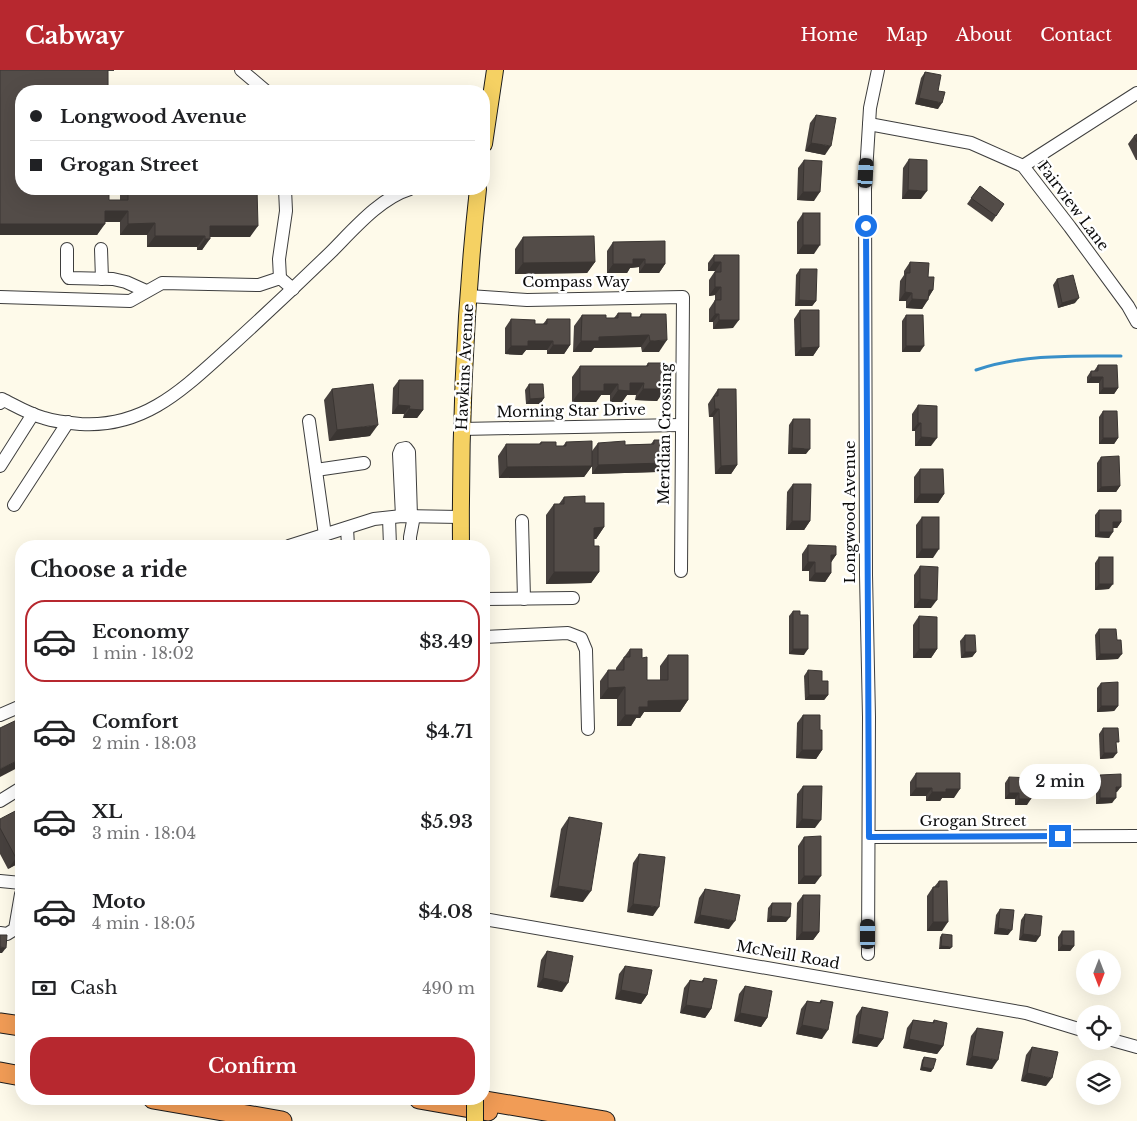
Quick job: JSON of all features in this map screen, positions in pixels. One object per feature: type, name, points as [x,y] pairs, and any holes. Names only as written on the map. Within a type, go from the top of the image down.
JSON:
[{"type":"highway","points":[[0,1023],[15,1025]]},
{"type":"highway","points":[[0,1072],[15,1075]]},
{"type":"highway","points":[[490,1102],[606,1121]]},
{"type":"highway","points":[[189,1105],[282,1121]]},
{"type":"highway","points":[[450,1105],[533,1121]]},
{"type":"highway","points":[[238,1113],[270,1121]]},
{"type":"main road","points":[[490,104],[495,70]]},
{"type":"main road","name":"Hawkins Avenue","points":[[461,540],[461,429],[477,195]]},
{"type":"main road","points":[[475,1105],[475,1121]]},
{"type":"street","points":[[241,70],[259,85]]},
{"type":"street","name":"Longwood Avenue","points":[[868,954],[866,189],[870,108],[878,70]]},
{"type":"street","points":[[1023,166],[1137,94]]},
{"type":"street","name":"Fairview Lane","points":[[869,124],[971,143],[1023,166],[1128,306],[1137,322]]},
{"type":"street","points":[[285,195],[286,211],[278,259],[280,278],[293,289]]},
{"type":"street","points":[[1,400],[45,418],[94,424],[119,422],[160,405],[188,385],[293,289],[362,221],[388,200],[398,195]]},
{"type":"street","points":[[67,249],[67,275],[69,278],[126,282],[146,291]]},
{"type":"street","points":[[101,249],[102,279]]},
{"type":"street","points":[[0,297],[130,301],[162,283],[259,285],[280,278]]},
{"type":"street","name":"Compass Way","points":[[469,296],[527,300],[683,298]]},
{"type":"street","name":"Meridian Crossing","points":[[680,571],[683,298]]},
{"type":"street","points":[[0,466],[33,414]]},
{"type":"street","points":[[309,421],[325,535]]},
{"type":"street","points":[[14,505],[68,422]]},
{"type":"street","name":"Morning Star Drive","points":[[461,429],[682,425]]},
{"type":"street","points":[[316,470],[364,463]]},
{"type":"street","points":[[309,540],[374,519],[409,516],[460,517]]},
{"type":"street","points":[[409,516],[410,540]]},
{"type":"street","points":[[389,518],[390,540]]},
{"type":"street","points":[[522,521],[524,599]]},
{"type":"street","points":[[347,528],[348,540]]},
{"type":"street","points":[[490,599],[573,598]]},
{"type":"street","points":[[490,637],[568,633],[581,638],[586,650],[588,729]]},
{"type":"street","points":[[0,715],[15,709]]},
{"type":"street","points":[[0,801],[15,792]]},
{"type":"street","name":"Grogan Street","points":[[869,837],[1137,836]]},
{"type":"street","points":[[0,881],[15,882]]},
{"type":"street","name":"McNeill Road","points":[[490,919],[1026,1013],[1076,1028]]},
{"type":"street","points":[[0,933],[7,934],[15,929]]},
{"type":"street","points":[[1121,1043],[1137,1047]]},
{"type":"building","points":[[0,70],[108,70],[108,85],[15,85],[15,195],[109,195],[109,200],[128,200],[128,195],[257,195],[258,226],[210,226],[210,239],[205,239],[205,236],[155,236],[155,223],[128,224],[128,211],[105,211],[105,224],[0,224]]},
{"type":"building","points":[[925,72],[941,75],[938,91],[945,92],[942,103],[919,98]]},
{"type":"building","points":[[816,115],[836,118],[831,146],[811,143]]},
{"type":"building","points":[[909,159],[927,160],[927,191],[908,190]]},
{"type":"building","points":[[804,160],[822,161],[820,192],[803,192]]},
{"type":"building","points":[[980,186],[1004,204],[996,216],[971,198]]},
{"type":"building","points":[[803,213],[820,213],[820,245],[803,245]]},
{"type":"building","points":[[594,236],[595,262],[523,263],[523,237]]},
{"type":"building","points":[[665,241],[665,264],[645,264],[645,259],[633,259],[633,264],[613,264],[613,242]]},
{"type":"building","points":[[714,255],[739,255],[739,320],[719,320],[719,314],[715,314],[715,300],[721,300],[721,287],[715,287],[715,272],[721,272],[721,262],[714,262]]},
{"type":"building","points":[[910,262],[929,263],[928,277],[934,277],[933,290],[929,290],[928,300],[912,299],[912,293],[905,292],[906,273],[910,273]]},
{"type":"building","points":[[800,269],[817,269],[816,301],[799,300]]},
{"type":"building","points":[[1073,275],[1079,298],[1062,303],[1057,279]]},
{"type":"building","points":[[800,310],[819,310],[819,347],[801,348]]},
{"type":"building","points":[[618,313],[631,313],[631,317],[641,317],[641,314],[666,314],[667,340],[650,341],[649,335],[599,337],[599,341],[581,341],[582,315],[606,315],[606,318],[618,318]]},
{"type":"building","points":[[906,315],[923,315],[924,346],[906,346]]},
{"type":"building","points":[[511,319],[535,320],[535,324],[547,324],[547,319],[570,319],[570,345],[553,345],[553,341],[528,341],[528,346],[511,346]]},
{"type":"building","points":[[648,363],[665,363],[665,389],[643,389],[644,383],[630,383],[630,391],[618,390],[618,384],[604,384],[604,391],[580,391],[580,366],[648,366]]},
{"type":"building","points":[[1098,365],[1117,365],[1118,388],[1103,388],[1103,377],[1091,377],[1091,371],[1098,371]]},
{"type":"building","points":[[399,380],[423,380],[423,410],[409,409],[410,406],[398,405]]},
{"type":"building","points":[[373,384],[378,425],[337,430],[332,389]]},
{"type":"building","points":[[529,384],[543,384],[544,398],[530,399]]},
{"type":"building","points":[[718,389],[736,389],[737,465],[721,466],[719,409],[715,409],[714,396],[718,396]]},
{"type":"building","points":[[918,405],[937,406],[937,438],[921,437],[921,423],[918,423]]},
{"type":"building","points":[[1103,411],[1117,411],[1118,438],[1103,438]]},
{"type":"building","points":[[793,419],[810,419],[810,449],[792,448]]},
{"type":"building","points":[[654,440],[663,440],[663,463],[598,465],[598,443],[625,441],[625,445],[654,444]]},
{"type":"building","points":[[592,441],[592,466],[507,467],[506,444],[556,442],[556,446],[566,446],[566,442]]},
{"type":"building","points":[[1119,456],[1120,486],[1101,487],[1101,457]]},
{"type":"building","points":[[920,469],[943,469],[944,494],[920,494]]},
{"type":"building","points":[[793,484],[811,484],[810,521],[792,521]]},
{"type":"building","points":[[585,496],[585,503],[604,503],[604,527],[594,528],[594,546],[599,546],[599,572],[554,572],[554,504],[564,504],[564,497]]},
{"type":"building","points":[[1099,510],[1121,510],[1121,522],[1113,522],[1113,532],[1099,532]]},
{"type":"building","points":[[922,517],[939,517],[939,549],[922,549]]},
{"type":"building","points":[[808,545],[836,546],[836,555],[831,555],[831,573],[815,573],[815,562],[808,562]]},
{"type":"building","points":[[1099,557],[1113,557],[1113,584],[1099,584]]},
{"type":"building","points":[[920,566],[938,567],[937,600],[920,599]]},
{"type":"building","points":[[793,611],[800,611],[800,615],[808,615],[808,649],[793,649]]},
{"type":"building","points":[[919,616],[937,617],[937,649],[919,649]]},
{"type":"building","points":[[1099,629],[1116,629],[1117,640],[1121,640],[1122,654],[1100,654]]},
{"type":"building","points":[[965,635],[975,635],[976,652],[965,652]]},
{"type":"building","points":[[630,649],[642,649],[642,658],[647,657],[647,680],[668,680],[668,655],[688,655],[688,700],[648,701],[648,707],[639,707],[639,715],[625,715],[625,687],[608,688],[608,670],[624,670],[624,657],[630,657]]},
{"type":"building","points":[[808,670],[822,671],[822,681],[828,681],[828,695],[809,695]]},
{"type":"building","points":[[1118,682],[1118,706],[1101,706],[1101,683]]},
{"type":"building","points":[[803,715],[820,715],[822,750],[802,750]]},
{"type":"building","points":[[15,721],[15,762],[0,769],[0,728]]},
{"type":"building","points":[[1103,728],[1118,728],[1119,742],[1116,742],[1117,753],[1104,753]]},
{"type":"building","points":[[916,773],[960,773],[960,789],[932,792],[932,788],[916,788]]},
{"type":"building","points":[[1121,774],[1121,787],[1116,787],[1116,798],[1100,798],[1100,775]]},
{"type":"building","points":[[1009,777],[1031,778],[1031,799],[1019,799],[1019,793],[1009,793]]},
{"type":"building","points":[[803,786],[822,786],[821,820],[802,819]]},
{"type":"building","points":[[15,811],[15,856],[0,828],[0,819]]},
{"type":"building","points":[[569,817],[602,823],[591,891],[558,886]]},
{"type":"building","points":[[821,836],[821,876],[804,876],[804,837]]},
{"type":"building","points":[[639,854],[665,857],[659,907],[633,904]]},
{"type":"building","points":[[939,881],[947,881],[948,922],[933,922],[933,887],[939,887]]},
{"type":"building","points":[[705,889],[740,895],[735,921],[700,915]]},
{"type":"building","points":[[803,895],[820,895],[819,932],[802,932]]},
{"type":"building","points":[[772,903],[791,903],[790,917],[771,916]]},
{"type":"building","points":[[1000,909],[1014,910],[1012,930],[998,928]]},
{"type":"building","points":[[1025,914],[1042,916],[1040,936],[1023,934]]},
{"type":"building","points":[[1062,931],[1074,931],[1074,946],[1062,945]]},
{"type":"building","points":[[942,934],[952,935],[952,947],[941,946]]},
{"type":"building","points":[[0,935],[7,935],[6,948],[0,947]]},
{"type":"building","points":[[547,951],[573,956],[568,983],[543,978]]},
{"type":"building","points":[[625,966],[652,970],[647,995],[621,990]]},
{"type":"building","points":[[704,978],[717,980],[711,1009],[686,1005],[690,980],[703,982]]},
{"type":"building","points":[[745,986],[772,991],[767,1018],[740,1013]]},
{"type":"building","points":[[821,1000],[833,1002],[828,1030],[802,1025],[807,1001],[821,1003]]},
{"type":"building","points":[[862,1007],[888,1012],[883,1039],[858,1034]]},
{"type":"building","points":[[913,1020],[934,1023],[934,1020],[947,1023],[943,1046],[909,1039]]},
{"type":"building","points":[[977,1028],[1003,1032],[998,1060],[972,1056]]},
{"type":"building","points":[[1032,1047],[1058,1052],[1052,1078],[1027,1073]]},
{"type":"building","points":[[924,1057],[936,1059],[933,1069],[922,1067]]},
{"type":"waterway","points":[[976,370],[1012,361],[1048,357],[1121,356]]},
{"type":"route","points":[[866,226],[866,575],[869,837],[1060,836]]}]
